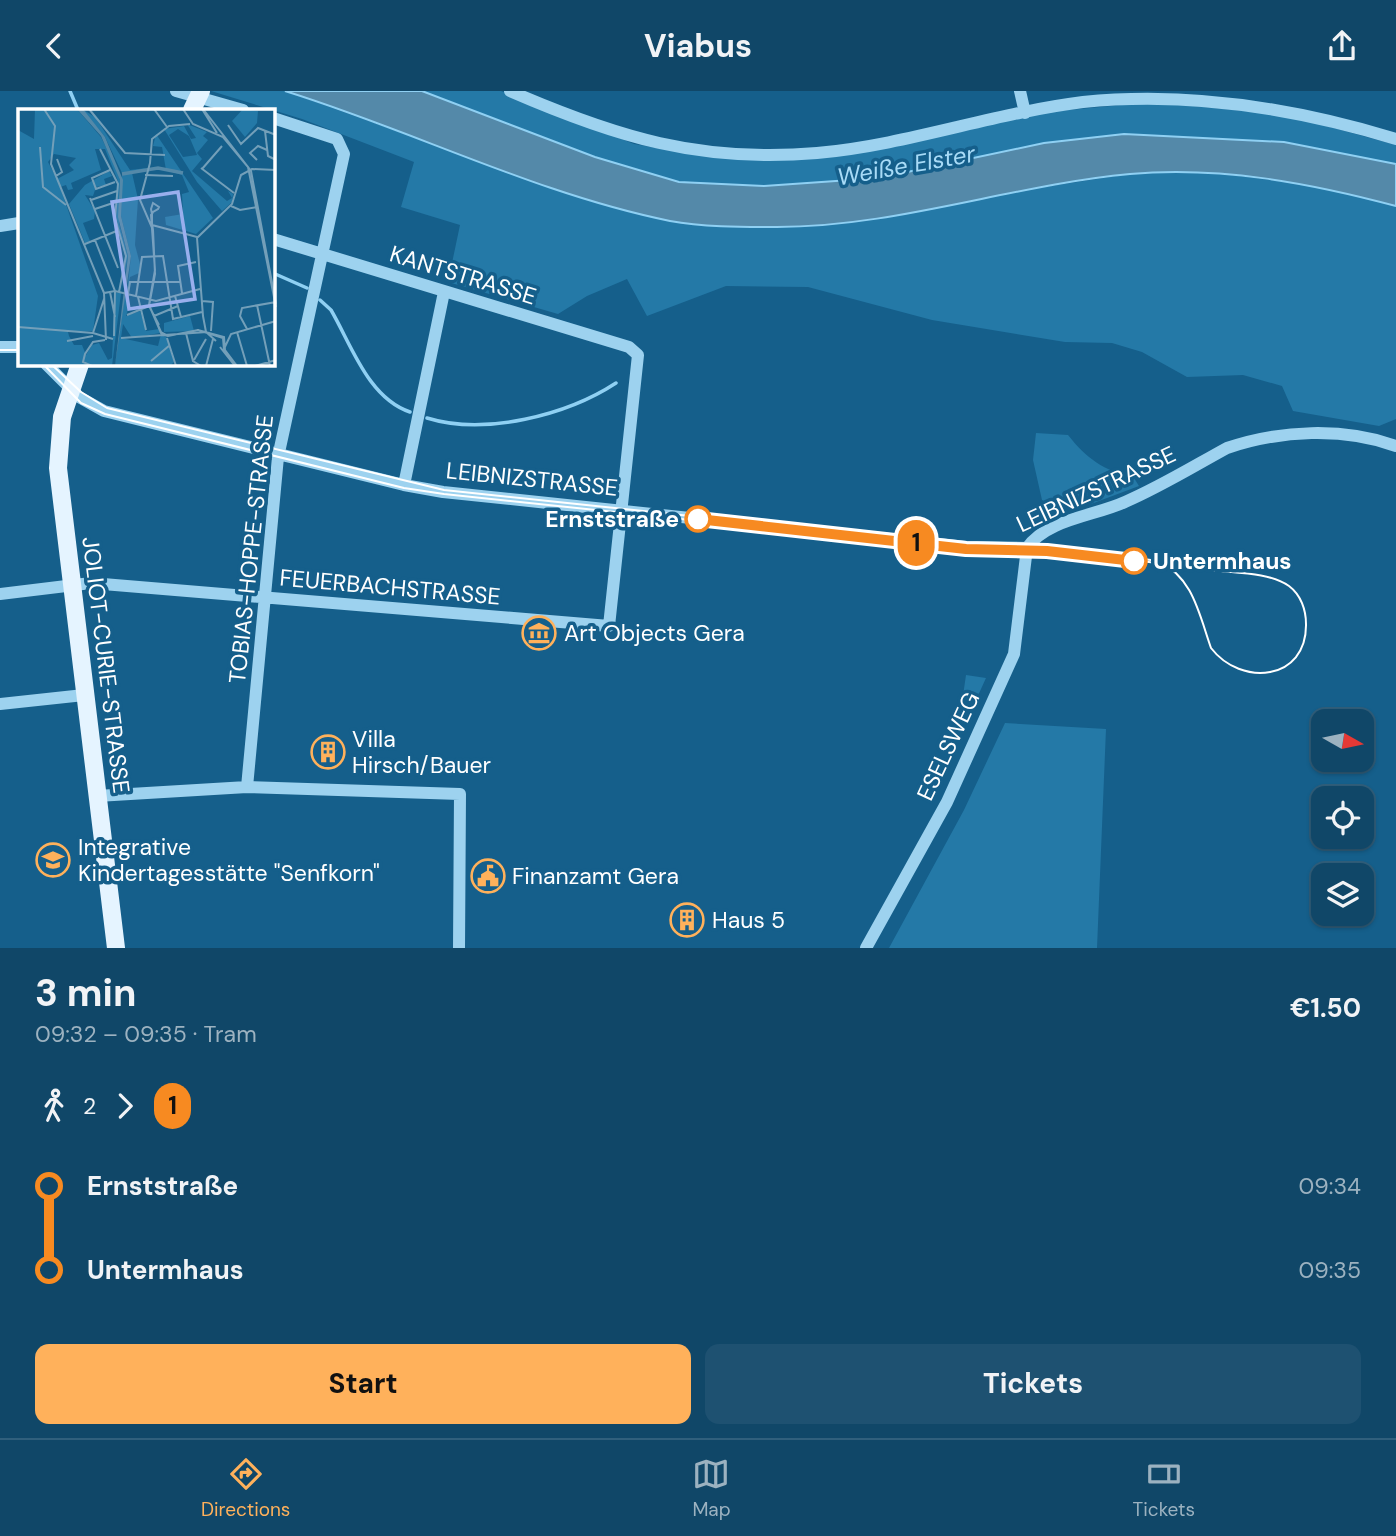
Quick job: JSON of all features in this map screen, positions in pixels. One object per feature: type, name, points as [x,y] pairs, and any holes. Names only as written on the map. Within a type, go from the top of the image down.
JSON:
[{"type":"main road","name":"JOLIOT-CURIE-STRASSE","points":[[79,366],[70,389],[58,448],[70,586],[116,948]]},
{"type":"street","points":[[176,91],[197,100],[238,109]]},
{"type":"street","points":[[510,91],[530,95],[632,139],[687,151],[755,155],[818,153],[1083,101],[1157,94],[1270,102],[1396,136]]},
{"type":"street","points":[[1020,91],[1025,113]]},
{"type":"street","name":"TOBIAS-HOPPE-STRASSE","points":[[247,787],[279,454],[344,154],[337,139],[275,119]]},
{"type":"street","points":[[0,226],[18,223]]},
{"type":"street","name":"KANTSTRASSE","points":[[275,240],[629,347],[638,355],[622,510]]},
{"type":"street","points":[[404,485],[444,292]]},
{"type":"street","points":[[0,346],[18,347]]},
{"type":"street","name":"LEIBNIZSTRASSE","points":[[48,366],[70,389],[104,411],[404,485],[966,547],[1027,548],[1035,539],[1055,527],[1125,503],[1227,448],[1245,442],[1301,433],[1335,434],[1396,446]]},
{"type":"street","name":"FEUERBACHSTRASSE","points":[[0,594],[91,583],[609,626],[622,510]]},
{"type":"street","name":"ESELSWEG","points":[[866,948],[947,802],[1014,654],[1027,548]]},
{"type":"street","points":[[0,704],[84,695]]},
{"type":"street","points":[[97,796],[247,787],[460,794],[459,948]]},
{"type":"shaded area","points":[[211,91],[285,91],[586,199],[673,222],[775,227],[878,218],[1018,191],[1130,174],[1200,171],[1324,187],[1396,206],[1396,419],[1379,426],[1293,411],[1282,386],[1243,375],[1187,377],[1142,352],[1112,343],[1065,342],[932,320],[808,287],[726,286],[647,316],[627,279],[587,296],[558,314],[448,282],[460,225],[401,207],[414,162],[270,109]]},
{"type":"shaded area","points":[[285,91],[422,91],[595,157],[679,182],[764,186],[879,178],[1044,143],[1124,134],[1284,142],[1396,164],[1396,206],[1331,190],[1264,178],[1164,172],[1085,179],[863,221],[773,227],[695,224],[670,221],[572,195]]},
{"type":"shaded area","points":[[422,91],[501,91],[634,144],[697,155],[767,158],[1058,111],[1153,102],[1286,115],[1396,145],[1396,164],[1284,142],[1124,134],[1044,143],[879,178],[764,186],[679,182],[595,157]]},
{"type":"shaded area","points":[[1036,433],[1068,435],[1097,463],[1134,478],[1139,486],[1091,504],[1061,510],[1042,500],[1033,460]]},
{"type":"shaded area","points":[[966,675],[986,678],[956,744]]},
{"type":"shaded area","points":[[1005,723],[1106,729],[1097,948],[889,948],[964,810]]},
{"type":"waterway","points":[[70,91],[78,109]]},
{"type":"waterway","points":[[275,274],[307,288]]},
{"type":"waterway","points":[[320,300],[331,310],[372,383],[395,405],[410,412]]},
{"type":"waterway","points":[[427,418],[474,425],[525,419],[574,405],[616,383]]},
{"type":"tram line","points":[[0,350],[18,350]]},
{"type":"tram line","points":[[45,366],[81,403],[105,414],[404,488],[966,549],[1036,550],[1163,564]]},
{"type":"tram line","points":[[53,366],[81,392],[107,408],[444,490],[966,545],[1064,548],[1158,561],[1163,564]]},
{"type":"tram line","name":"1","points":[[698,519],[966,549],[1047,551],[1134,561]]},
{"type":"tram line","points":[[1163,564],[1262,576],[1289,586],[1300,598],[1306,619],[1303,643],[1296,657],[1284,667],[1255,673],[1224,661],[1211,648],[1187,587],[1163,564]]},
{"type":"place","name":"Ernststraße","points":[[698,519]]},
{"type":"place","name":"Untermhaus","points":[[1134,561]]},
{"type":"place","name":"Art Objects Gera","points":[[539,633]]},
{"type":"place","name":"Villa Hirsch/Bauer","points":[[328,752]]},
{"type":"place","name":"Integrative Kindertagesstätte \"Senfkorn\"","points":[[53,860]]},
{"type":"place","name":"Finanzamt Gera","points":[[488,876]]},
{"type":"place","name":"Haus 5","points":[[687,920]]},
{"type":"water label","name":"Weiße Elster","points":[[906,165]]}]
